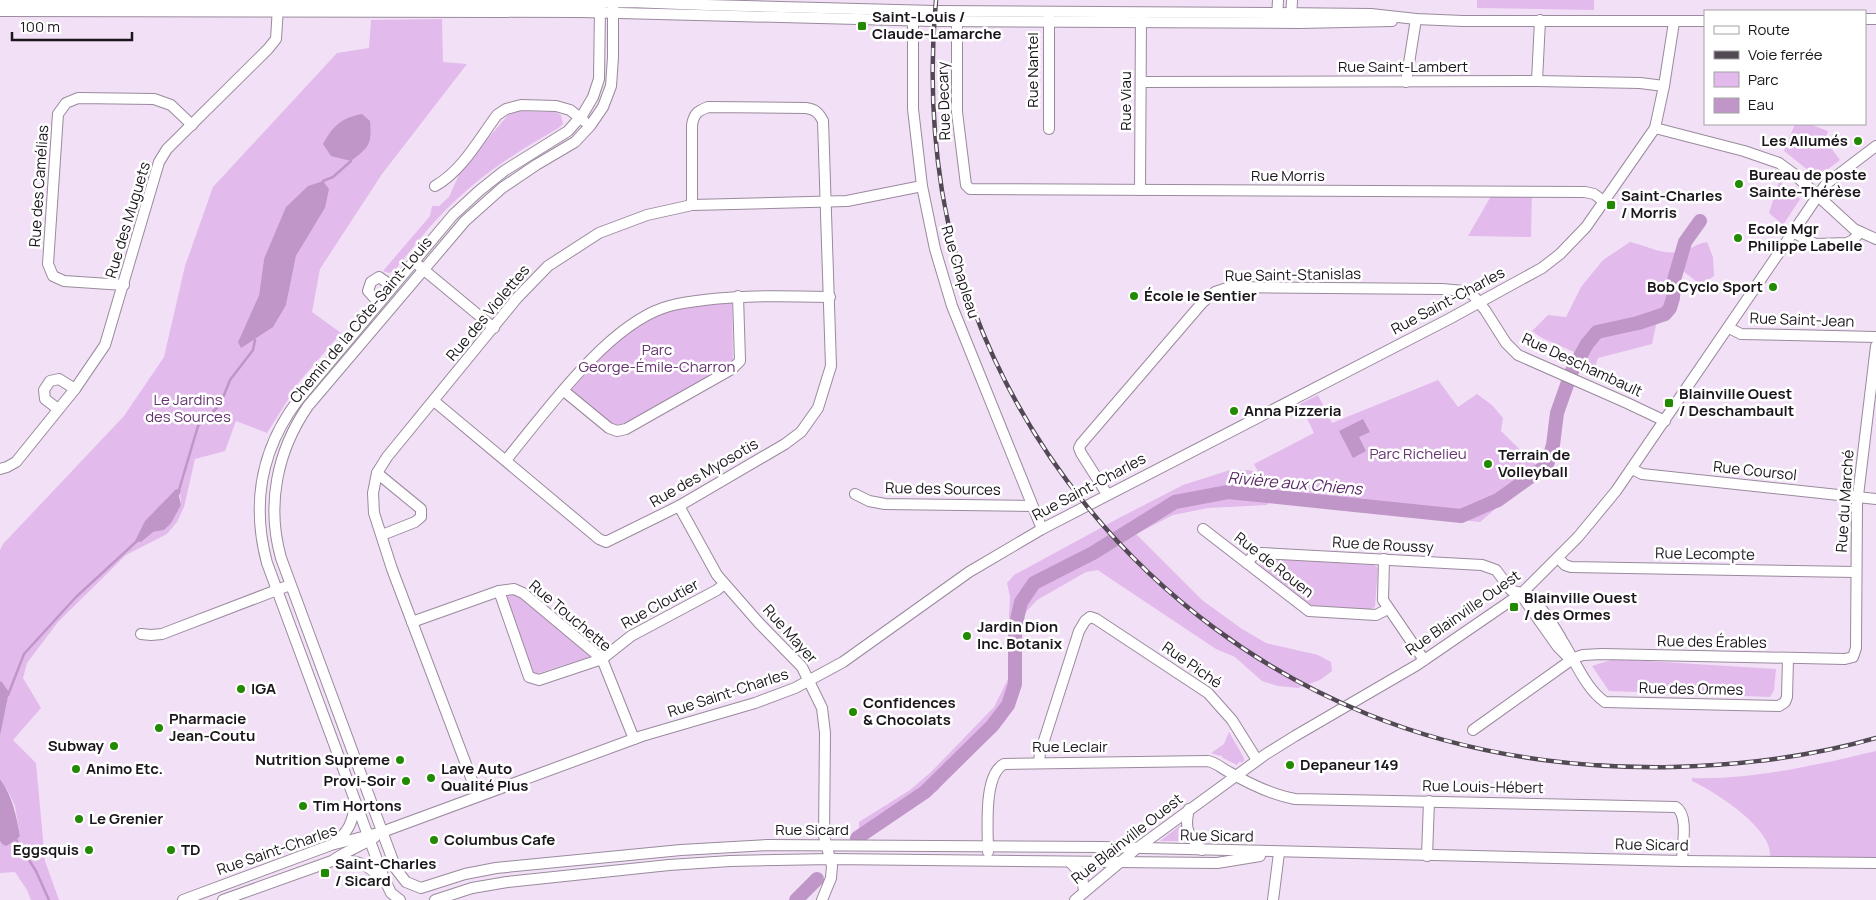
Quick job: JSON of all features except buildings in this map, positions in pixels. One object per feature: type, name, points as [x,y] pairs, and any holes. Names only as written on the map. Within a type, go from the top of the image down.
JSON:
[{"type":"street","points":[[1277,18],[1278,0]]},
{"type":"street","points":[[1291,18],[1292,0]]},
{"type":"street","points":[[0,3],[278,8],[613,5],[839,9],[913,16],[1291,18],[1371,14],[1416,19],[1704,21]]},
{"type":"street","points":[[0,11],[171,5]]},
{"type":"street","name":"Chemin de la Côte-Saint-Louis","points":[[369,838],[276,590],[262,542],[261,486],[272,442],[292,407],[445,223],[474,195],[512,166],[559,138],[580,118],[593,97],[599,79],[599,5]]},
{"type":"street","name":"Chemin de la Côte-Saint-Louis","points":[[382,832],[290,585],[276,537],[274,509],[276,486],[285,448],[302,415],[457,228],[486,202],[520,176],[575,142],[590,126],[603,107],[611,86],[613,68],[613,5]]},
{"type":"street","name":"Rue des Muguets","points":[[0,469],[16,462],[75,389],[105,345],[159,162],[167,149],[276,40],[278,8]]},
{"type":"street","name":"Rue Chapleau","points":[[913,16],[913,109],[922,186],[935,249],[952,306],[1042,529]]},
{"type":"street","name":"Rue Decary","points":[[957,16],[957,112],[966,185],[968,188]]},
{"type":"street","name":"Rue Nantel","points":[[1048,16],[1049,129]]},
{"type":"street","name":"Rue Viau","points":[[1140,190],[1141,17]]},
{"type":"street","points":[[1406,82],[1416,19]]},
{"type":"street","points":[[1537,82],[1540,20]]},
{"type":"street","name":"Rue Saint-Charles","points":[[225,899],[332,861],[345,851],[382,832],[478,796],[634,739],[767,699],[810,681],[853,656],[969,572],[1042,529],[1479,302],[1555,259],[1580,234],[1605,202],[1655,128],[1674,22]]},
{"type":"street","name":"Rue Saint-Lambert","points":[[1141,82],[1537,82],[1640,83],[1664,86]]},
{"type":"street","name":"Rue des Camélias","points":[[124,285],[64,281],[53,276],[48,264],[58,114],[66,103],[78,98],[154,99],[171,105],[192,125]]},
{"type":"street","points":[[435,186],[456,170],[497,115],[506,108],[520,105],[556,106],[570,110],[590,126]]},
{"type":"street","name":"Rue des Myosotis","points":[[434,401],[599,539],[606,542],[679,506],[785,444],[801,432],[818,408],[831,366],[823,121],[819,114],[813,109],[806,108],[708,107],[698,111],[694,116],[692,125],[692,205]]},
{"type":"street","points":[[1655,128],[1775,161],[1787,168],[1860,232],[1876,238]]},
{"type":"street","name":"Rue Blainville Ouest","points":[[1075,900],[1136,849],[1257,760],[1294,736],[1424,660],[1517,593],[1558,558],[1595,518],[1632,469],[1826,184],[1876,146]]},
{"type":"street","name":"Rue des Violettes","points":[[478,796],[412,622],[374,506],[373,493],[377,472],[387,457],[517,298],[548,266],[598,233],[646,214],[692,205],[847,201],[922,186]]},
{"type":"street","name":"Rue Morris","points":[[968,188],[977,190],[1586,192],[1594,194],[1605,202]]},
{"type":"street","points":[[1793,232],[1810,243],[1825,244],[1847,243],[1854,240],[1860,232]]},
{"type":"street","points":[[413,261],[494,328]]},
{"type":"street","name":"Chemin de la Côte-Saint-Louis","points":[[378,302],[368,291],[372,282],[379,277],[392,286]]},
{"type":"street","name":"Rue Saint-Stanislas","points":[[1107,494],[1082,456],[1080,446],[1192,313],[1206,298],[1215,292],[1234,287],[1456,290],[1469,292],[1479,302]]},
{"type":"street","points":[[564,390],[609,428],[617,431],[626,429],[732,369],[740,361],[738,296]]},
{"type":"street","points":[[506,460],[564,390],[604,347],[632,323],[662,308],[682,303],[738,296],[830,296]]},
{"type":"street","name":"Rue Deschambault","points":[[1479,302],[1500,336],[1512,350],[1531,361],[1634,406],[1665,422]]},
{"type":"street","name":"Rue Saint-Jean","points":[[1729,328],[1741,334],[1876,337]]},
{"type":"street","name":"Rue du Marché","points":[[1852,657],[1856,647],[1858,498],[1872,417],[1876,346]]},
{"type":"street","points":[[58,409],[45,399],[44,390],[50,381],[59,379],[75,389]]},
{"type":"street","name":"Rue Coursol","points":[[1632,469],[1642,474],[1876,499]]},
{"type":"street","points":[[377,472],[422,510],[421,517],[415,522],[382,535]]},
{"type":"street","points":[[261,486],[276,486]]},
{"type":"street","name":"Rue des Sources","points":[[855,494],[869,501],[885,504],[1032,506]]},
{"type":"street","name":"Rue Mayer","points":[[679,506],[717,575],[802,667],[822,708],[825,723],[824,836],[831,859]]},
{"type":"street","name":"Rue de Rouen","points":[[1203,529],[1309,611],[1376,616],[1388,609]]},
{"type":"street","name":"Rue de Roussy","points":[[1247,563],[1253,556],[1262,553],[1487,566],[1496,570],[1517,593]]},
{"type":"street","name":"Rue Lecompte","points":[[1558,558],[1571,567],[1856,572]]},
{"type":"street","points":[[1384,559],[1382,597],[1388,609],[1424,660]]},
{"type":"street","name":"Rue Cloutier","points":[[499,591],[530,677],[539,680],[602,659],[631,636],[717,590],[724,584]]},
{"type":"street","points":[[141,634],[162,634],[290,585]]},
{"type":"street","name":"Rue Touchette","points":[[412,622],[499,591],[514,589],[523,593],[602,659],[634,739]]},
{"type":"street","name":"Rue des Ormes","points":[[1517,593],[1524,599],[1558,647],[1572,660],[1599,697],[1610,703],[1782,705],[1787,698],[1788,659]]},
{"type":"street","name":"Rue Piché","points":[[1039,762],[1040,753],[1078,634],[1082,623],[1088,618],[1096,619],[1206,691],[1227,713],[1257,760]]},
{"type":"street","name":"Rue des Érables","points":[[1572,660],[1580,656],[1595,654],[1788,659],[1846,659],[1852,657]]},
{"type":"street","points":[[1473,730],[1572,660]]},
{"type":"street","points":[[315,693],[328,688]]},
{"type":"street","name":"Rue Leclair","points":[[988,861],[988,805],[996,770],[1006,763],[1208,761],[1217,764],[1235,776]]},
{"type":"street","name":"Rue Louis-Hébert","points":[[1235,776],[1278,794],[1294,798],[1676,807],[1684,817],[1682,861]]},
{"type":"street","points":[[331,845],[350,828],[355,801]]},
{"type":"street","points":[[1428,856],[1429,801]]},
{"type":"street","points":[[1189,809],[1186,827],[1190,837],[1202,850]]},
{"type":"street","name":"Rue Sicard","points":[[382,832],[398,873],[406,882],[417,887],[430,886],[480,871],[668,851],[758,845],[1202,850],[1682,861],[1876,862]]},
{"type":"street","points":[[369,838],[385,882],[391,893],[400,900]]},
{"type":"street","name":"Rue Saint-Charles","points":[[183,900],[331,845],[369,838]]},
{"type":"street","points":[[668,851],[669,865]]},
{"type":"street","points":[[1273,900],[1279,853]]},
{"type":"street","name":"Rue Sicard","points":[[435,900],[481,886],[669,865],[831,859],[1216,863],[1279,853]]},
{"type":"street","points":[[822,900],[832,874],[831,859]]},
{"type":"street","points":[[332,861],[350,860],[361,863],[385,882]]},
{"type":"street","points":[[1070,862],[1082,875],[1084,892]]},
{"type":"street","points":[[551,863],[552,877]]},
{"type":"street","points":[[234,881],[239,895]]},
{"type":"street","points":[[222,885],[225,899]]},
{"type":"green space","points":[[1477,0],[1594,0],[1594,10],[1477,8]]},
{"type":"green space","name":"Le Jardins des Sources","points":[[442,19],[443,62],[467,64],[382,174],[320,269],[312,312],[341,333],[299,382],[267,433],[236,421],[225,451],[195,459],[184,507],[177,522],[167,534],[126,555],[58,622],[27,663],[23,678],[41,708],[13,740],[36,763],[45,861],[59,900],[31,900],[15,872],[0,873],[0,841],[2,844],[20,836],[15,806],[0,779],[0,736],[9,692],[0,682],[0,550],[3,544],[124,416],[164,357],[185,266],[213,187],[337,53],[369,48],[371,20]],"holes":[[[325,208],[296,256],[286,305],[238,342],[259,295],[264,259]],[[176,489],[180,490],[181,505],[164,530],[153,532],[167,498]]]},
{"type":"green space","points":[[518,111],[555,112],[561,115],[563,124],[503,162],[478,181],[438,218],[394,271],[389,273],[383,271],[430,216],[432,206],[439,206],[449,197],[461,170],[508,115]]},
{"type":"green space","points":[[1795,125],[1812,125],[1828,131],[1825,140],[1840,160],[1819,176],[1813,174],[1784,151]]},
{"type":"green space","points":[[1779,181],[1800,199],[1783,225],[1769,213]]},
{"type":"green space","points":[[1494,191],[1532,191],[1531,237],[1468,236]]},
{"type":"green space","points":[[1630,242],[1674,253],[1707,242],[1713,257],[1714,276],[1701,285],[1683,271],[1668,288],[1676,302],[1669,314],[1656,325],[1652,344],[1598,358],[1592,376],[1570,367],[1574,352],[1542,338],[1532,331],[1548,315],[1566,317],[1581,287],[1603,260]]},
{"type":"green space","name":"Parc George-Émile-Charron","points":[[732,301],[733,365],[618,429],[567,390],[598,353],[662,308]]},
{"type":"green space","name":"Parc Richelieu","points":[[1438,380],[1458,407],[1477,394],[1492,405],[1503,418],[1501,431],[1541,470],[1480,522],[1271,499],[1267,505],[1208,508],[1173,515],[1136,534],[1202,600],[1242,629],[1266,643],[1318,655],[1331,662],[1332,671],[1320,680],[1298,688],[1278,686],[1262,681],[1235,657],[1216,649],[1098,570],[1086,572],[1037,600],[1025,613],[1021,629],[1021,671],[1014,700],[1007,718],[998,730],[961,763],[937,791],[873,830],[865,832],[859,828],[859,822],[910,790],[931,772],[994,707],[1010,675],[1013,660],[1009,616],[1010,597],[1007,583],[1014,575],[1183,485],[1230,470],[1258,472],[1254,464],[1314,433],[1300,404],[1318,395],[1332,423]]},
{"type":"green space","points":[[1264,559],[1374,565],[1378,568],[1375,607],[1369,610],[1313,607],[1262,567],[1259,563]]},
{"type":"green space","points":[[518,594],[592,656],[533,675],[505,596]]},
{"type":"green space","points":[[1614,659],[1776,669],[1774,690],[1770,697],[1609,691],[1592,666]]},
{"type":"green space","points":[[1229,732],[1244,758],[1244,761],[1241,763],[1240,761],[1237,765],[1221,755],[1211,753],[1224,744]]},
{"type":"green space","points":[[1876,751],[1876,858],[1770,857],[1769,846],[1753,823],[1714,793],[1692,781],[1692,778],[1738,777],[1761,774]]},
{"type":"green space","points":[[1182,824],[1187,841],[1160,841]]},
{"type":"water","points":[[362,114],[370,121],[370,141],[368,145],[351,161],[331,156],[323,144],[330,132],[348,118]]},
{"type":"water","points":[[323,181],[329,189],[325,208],[296,256],[286,305],[273,327],[241,348],[238,342],[259,295],[264,259],[286,207],[308,186]]},
{"type":"water","points":[[1363,419],[1370,432],[1359,437],[1366,451],[1353,458],[1339,431]]},
{"type":"water","points":[[176,489],[181,490],[179,496],[181,505],[171,523],[164,530],[153,532],[141,542],[135,541],[145,521]]},
{"type":"water","points":[[0,682],[9,692],[0,736]]},
{"type":"water","points":[[0,779],[11,799],[20,836],[6,846],[0,841]]},
{"type":"waterway","points":[[323,181],[333,177],[351,161]]},
{"type":"waterway","name":"Rivière aux Chiens","points":[[857,838],[925,792],[992,726],[1008,705],[1015,684],[1015,628],[1021,602],[1034,583],[1093,553],[1175,502],[1228,492],[1461,516],[1498,500],[1547,465],[1553,445],[1557,413],[1572,371],[1587,344],[1597,332],[1638,323],[1665,314],[1670,308],[1673,298],[1674,280],[1685,242],[1700,221]]},
{"type":"waterway","points":[[179,490],[198,426],[220,405],[230,380],[253,350],[255,340]]},
{"type":"waterway","points":[[8,695],[24,654],[76,597],[137,541]]},
{"type":"waterway","points":[[15,838],[36,871],[49,900]]},
{"type":"waterway","name":"Rivière aux Chiens","points":[[796,900],[817,879]]},
{"type":"railway","points":[[936,0],[933,96],[936,144],[942,191],[963,277],[994,359],[1036,436],[1087,507],[1147,571],[1214,628],[1288,676],[1367,714],[1403,728],[1441,739],[1517,756],[1595,765],[1634,767],[1699,766],[1801,755],[1876,738]]},
{"type":"place","name":"Saint-Louis / Claude-Lamarche","points":[[862,26]]},
{"type":"place","name":"Les Allumés","points":[[1858,141]]},
{"type":"place","name":"Bureau de poste Sainte-Thérèse","points":[[1739,184]]},
{"type":"place","name":"Saint-Charles / Morris","points":[[1611,205]]},
{"type":"place","name":"Ecole Mgr Philippe Labelle","points":[[1738,238]]},
{"type":"place","name":"Bob Cyclo Sport","points":[[1773,287]]},
{"type":"place","name":"École le Sentier","points":[[1134,296]]},
{"type":"place","name":"Blainville Ouest / Deschambault","points":[[1669,403]]},
{"type":"place","name":"Anna Pizzeria","points":[[1234,411]]},
{"type":"place","name":"Terrain de Volleyball","points":[[1488,464]]},
{"type":"place","name":"Blainville Ouest / des Ormes","points":[[1514,607]]},
{"type":"place","name":"Jardin Dion Inc. Botanix","points":[[967,636]]},
{"type":"place","name":"IGA","points":[[241,689]]},
{"type":"place","name":"Confidences & Chocolats","points":[[853,712]]},
{"type":"place","name":"Pharmacie Jean-Coutu","points":[[159,728]]},
{"type":"place","name":"Subway","points":[[114,746]]},
{"type":"place","name":"Nutrition Supreme","points":[[400,760]]},
{"type":"place","name":"Depaneur 149","points":[[1290,765]]},
{"type":"place","name":"Animo Etc.","points":[[76,769]]},
{"type":"place","name":"Lave Auto Qualité Plus","points":[[431,778]]},
{"type":"place","name":"Provi-Soir","points":[[406,781]]},
{"type":"place","name":"Tim Hortons","points":[[303,806]]},
{"type":"place","name":"Le Grenier","points":[[79,819]]},
{"type":"place","name":"Columbus Cafe","points":[[434,840]]},
{"type":"place","name":"Eggsquis","points":[[89,850]]},
{"type":"place","name":"TD","points":[[171,850]]},
{"type":"place","name":"Saint-Charles / Sicard","points":[[325,873]]}]
